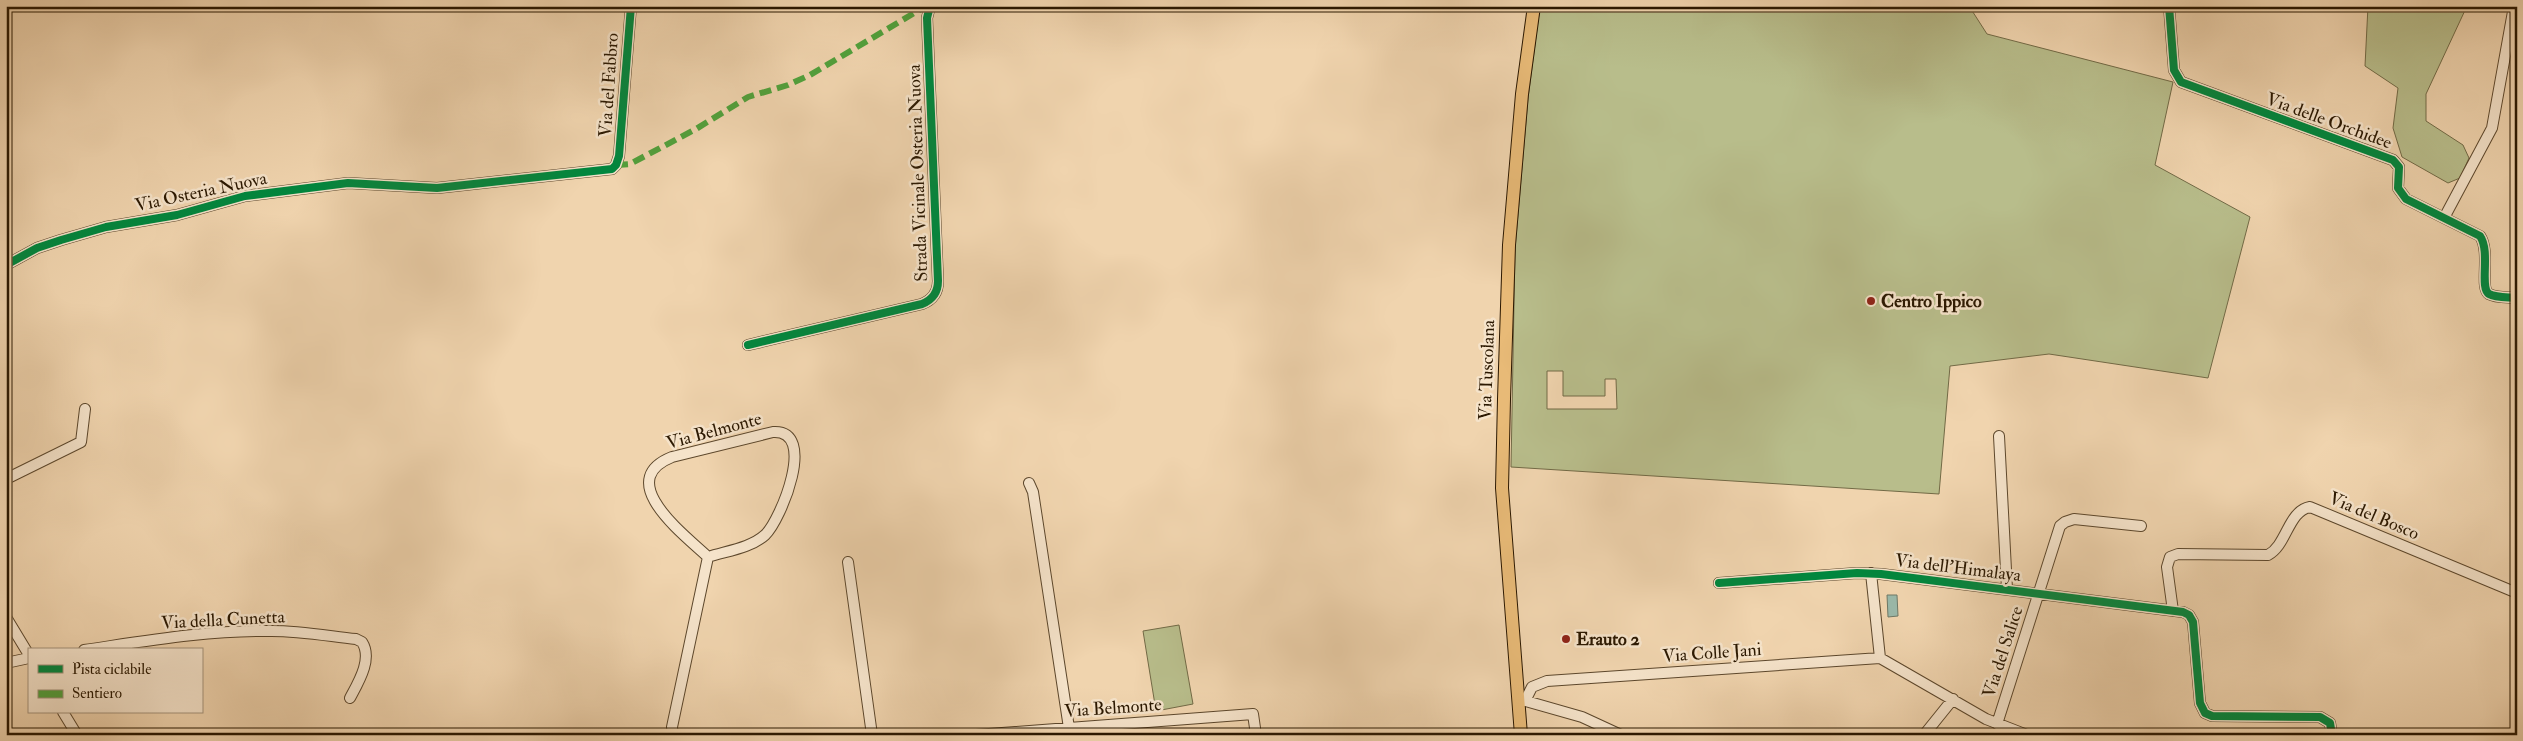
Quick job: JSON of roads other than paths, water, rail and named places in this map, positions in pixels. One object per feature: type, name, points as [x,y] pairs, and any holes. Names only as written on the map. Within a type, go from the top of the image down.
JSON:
[{"type":"main road","name":"Via Tuscolana","points":[[1521,735],[1521,700],[1502,488],[1509,245],[1522,94],[1534,6]]},
{"type":"street","name":"Via del Fabbro","points":[[616,166],[619,156],[631,6]]},
{"type":"street","name":"Strada Vicinale Osteria Nuova","points":[[748,344],[922,304],[930,300],[937,291],[927,18],[930,6]]},
{"type":"street","name":"Via delle Orchidee","points":[[2169,6],[2174,70],[2181,82],[2392,160],[2399,167],[2398,188],[2404,197],[2477,233],[2482,239],[2486,253],[2484,286],[2487,292],[2492,295],[2517,298]]},
{"type":"street","points":[[2444,218],[2492,128],[2514,6]]},
{"type":"street","name":"Via Osteria Nuova","points":[[6,265],[37,248],[61,240],[106,227],[182,213],[244,196],[348,183],[418,189],[444,188],[607,171],[616,166]]},
{"type":"street","points":[[6,479],[81,442],[86,409]]},
{"type":"street","name":"Via Belmonte","points":[[773,432],[783,434],[793,446],[796,459],[787,494],[773,525],[756,541],[708,557],[664,515],[655,503],[650,486],[652,472],[662,462],[676,456],[773,432]]},
{"type":"street","points":[[1999,436],[2007,589]]},
{"type":"street","points":[[1029,483],[1032,492],[1069,728]]},
{"type":"street","name":"Via del Bosco","points":[[2174,610],[2166,567],[2170,557],[2178,554],[2268,555],[2277,548],[2298,513],[2310,508],[2517,593]]},
{"type":"street","name":"Via del Salice","points":[[1997,724],[2057,532],[2064,522],[2077,519],[2140,526]]},
{"type":"street","points":[[673,735],[672,727],[708,557]]},
{"type":"street","points":[[848,562],[872,735]]},
{"type":"street","points":[[1871,573],[1880,658],[1997,724],[2027,735]]},
{"type":"street","name":"Via dell'Himalaya","points":[[1719,583],[1871,573],[2185,612],[2191,617],[2194,628],[2200,703],[2205,713],[2212,716],[2320,717],[2330,723],[2332,735]]},
{"type":"street","points":[[6,617],[28,655]]},
{"type":"street","name":"Via della Cunetta","points":[[98,648],[160,639],[256,631],[284,631],[356,639],[362,642],[366,651],[363,672],[350,698]]},
{"type":"street","points":[[6,662],[28,657]]},
{"type":"street","name":"Via Colle Jani","points":[[1521,700],[1536,684],[1547,681],[1880,658]]},
{"type":"street","points":[[1924,735],[1953,699]]},
{"type":"street","points":[[1521,700],[1587,718],[1621,735]]},
{"type":"street","points":[[64,714],[77,735]]},
{"type":"street","name":"Via Belmonte","points":[[976,735],[1253,714],[1256,735]]},
{"type":"place","name":"Centro Ippico","points":[[1871,301]]},
{"type":"place","name":"Erauto 2","points":[[1566,639]]}]
